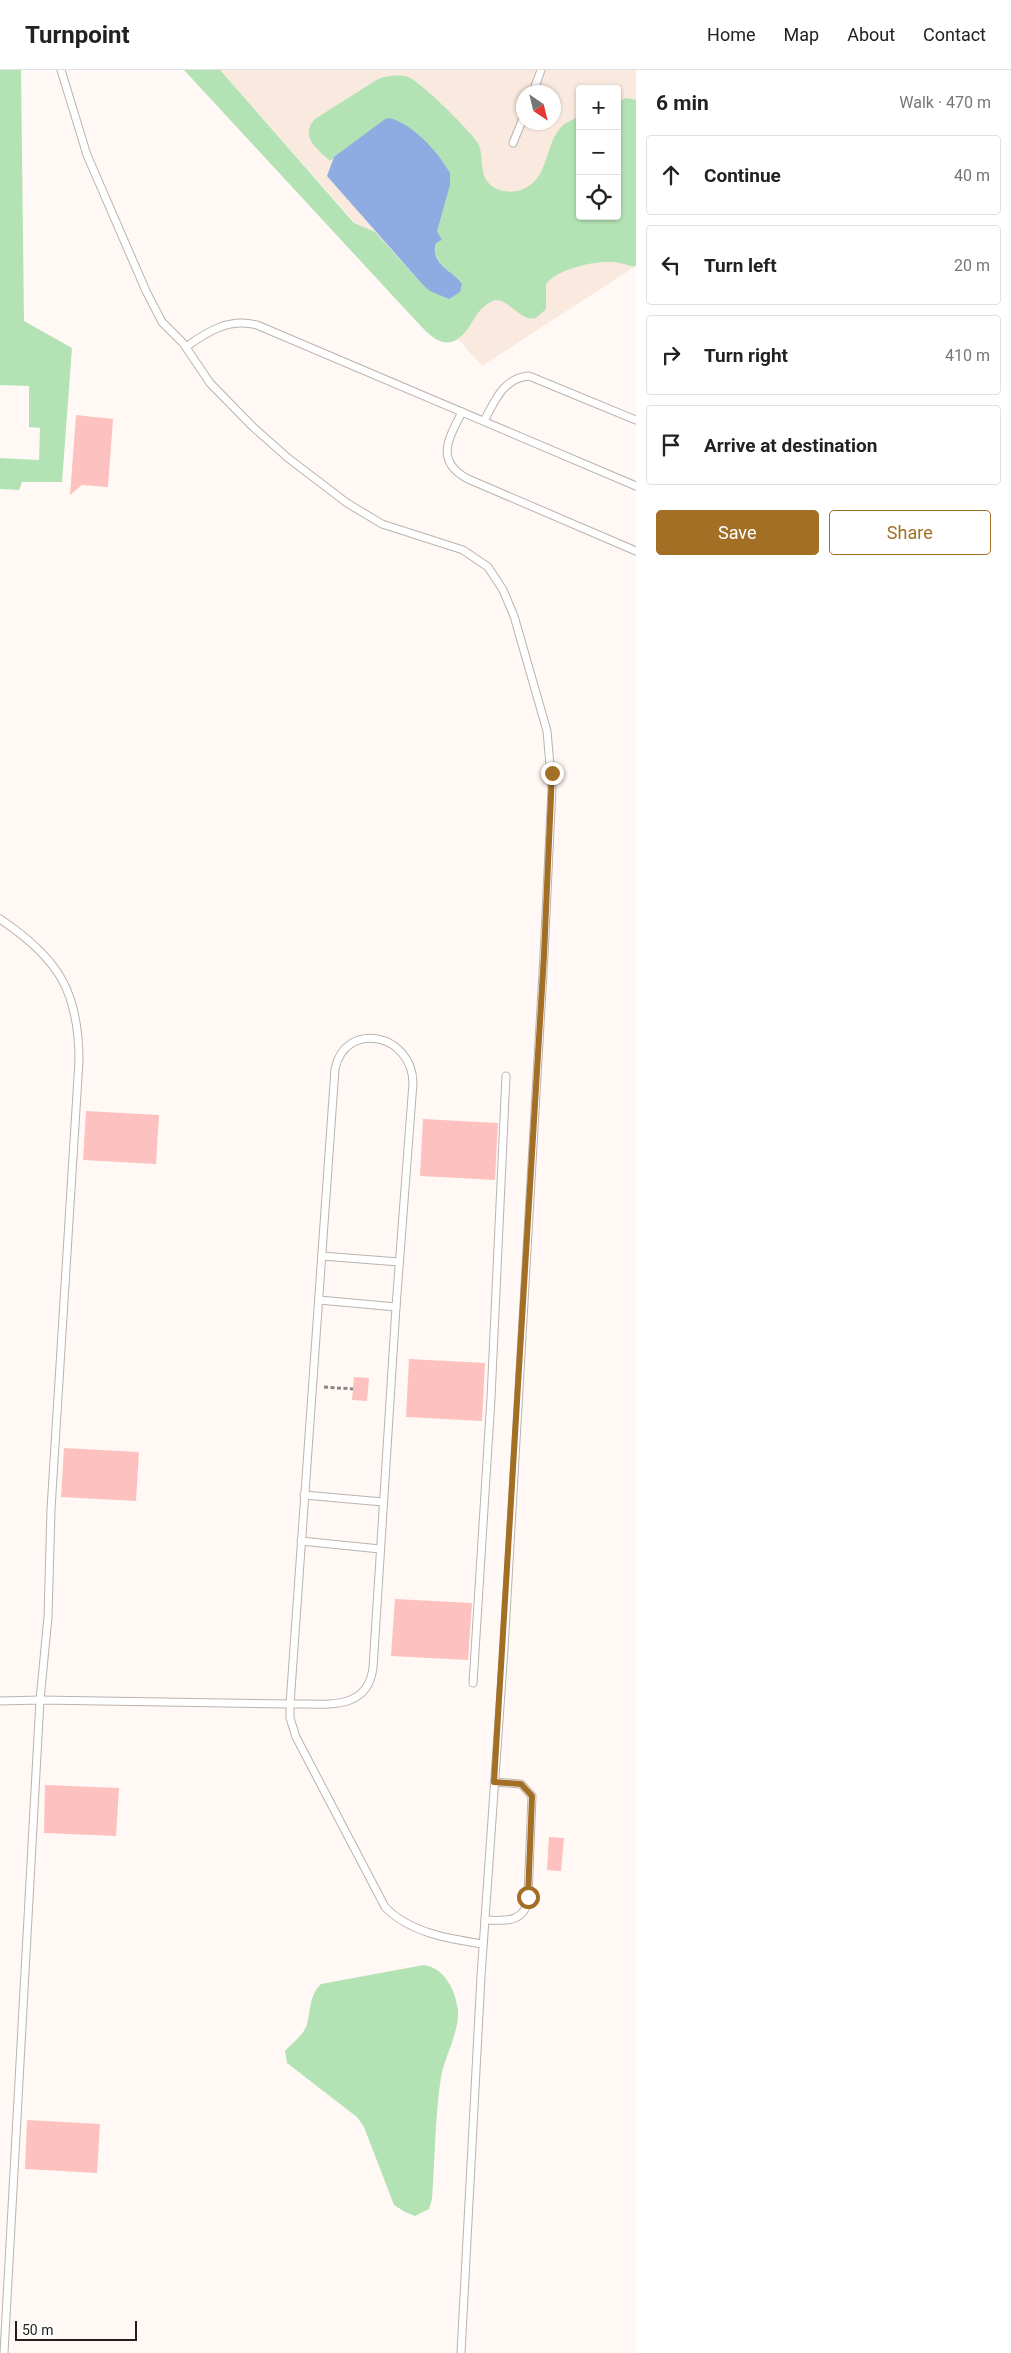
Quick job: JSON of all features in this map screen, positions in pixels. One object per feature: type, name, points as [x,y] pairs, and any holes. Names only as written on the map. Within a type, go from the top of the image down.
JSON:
[{"type":"lane","points":[[61,70],[87,155],[146,291],[162,322],[186,347],[210,383],[252,426],[288,458],[347,503],[382,524],[462,550],[488,567],[503,590],[514,616],[547,731],[552,788],[546,907],[483,1944],[461,2353]]},
{"type":"lane","points":[[536,85],[541,70]]},
{"type":"lane","points":[[513,143],[518,130]]},
{"type":"lane","points":[[186,347],[224,324],[251,324],[636,486]]},
{"type":"lane","points":[[484,421],[508,383],[529,376],[636,420]]},
{"type":"lane","points":[[462,412],[447,448],[449,461],[457,472],[477,483],[636,550]]},
{"type":"lane","points":[[0,919],[35,946],[54,967],[73,1004],[79,1033],[79,1061],[51,1509],[48,1617],[40,1700],[4,2353]]},
{"type":"lane","points":[[0,1701],[290,1704],[345,1703],[359,1696],[368,1686],[373,1668],[413,1076],[410,1065],[397,1046],[389,1041],[374,1038],[364,1039],[348,1047],[336,1063],[320,1300],[304,1495],[290,1704],[290,1718],[296,1737],[385,1907],[395,1916],[420,1930],[483,1944]]},
{"type":"lane","points":[[473,1683],[491,1398],[506,1076]]},
{"type":"lane","points":[[322,1256],[399,1262]]},
{"type":"lane","points":[[320,1300],[396,1308]]},
{"type":"lane","points":[[304,1495],[383,1502]]},
{"type":"lane","points":[[301,1541],[380,1549]]},
{"type":"lane","points":[[485,1920],[506,1921],[517,1918],[526,1909],[528,1897],[532,1796],[521,1784],[494,1782]]},
{"type":"path","points":[[313,1386],[353,1389]]},
{"type":"shaded area","points":[[220,70],[636,70],[636,266],[482,366]]},
{"type":"green space","points":[[0,70],[21,70],[24,321],[72,348],[62,482],[22,482],[19,490],[0,489],[0,458],[39,460],[40,428],[29,427],[29,386],[0,385]]},
{"type":"green space","points":[[184,70],[220,70],[354,223],[375,232],[423,285],[462,284],[439,262],[435,250],[436,243],[442,240],[437,231],[447,168],[421,138],[396,122],[385,119],[330,161],[315,147],[309,137],[311,125],[315,119],[378,79],[393,76],[408,77],[446,108],[475,139],[481,151],[483,171],[488,182],[497,189],[509,192],[521,190],[536,179],[541,172],[553,139],[558,131],[565,124],[576,118],[576,220],[621,220],[621,100],[626,98],[636,100],[636,266],[605,262],[587,264],[568,270],[552,278],[546,284],[546,309],[536,318],[525,317],[506,303],[495,300],[487,304],[462,336],[453,341],[445,342],[436,339],[420,325]]},
{"type":"green space","points":[[424,1965],[438,1971],[452,1988],[457,2003],[458,2019],[441,2077],[436,2123],[432,2199],[429,2209],[415,2216],[394,2205],[364,2127],[357,2117],[287,2063],[285,2051],[301,2035],[305,2028],[312,1998],[321,1984]]},
{"type":"water","points":[[390,118],[408,127],[424,140],[450,173],[450,185],[437,231],[442,240],[436,243],[435,250],[439,262],[462,284],[460,292],[449,299],[430,291],[423,285],[327,176],[334,157],[385,119]]},
{"type":"building","points":[[76,415],[113,419],[108,487],[82,485],[70,495]]},
{"type":"building","points":[[86,1111],[159,1115],[156,1164],[83,1160]]},
{"type":"building","points":[[423,1119],[498,1123],[495,1180],[420,1176]]},
{"type":"building","points":[[409,1359],[485,1363],[482,1421],[406,1417]]},
{"type":"building","points":[[354,1377],[369,1378],[367,1401],[352,1400]]},
{"type":"building","points":[[64,1448],[139,1452],[136,1501],[61,1497]]},
{"type":"building","points":[[395,1599],[472,1603],[468,1660],[391,1656]]},
{"type":"building","points":[[45,1785],[119,1788],[116,1836],[44,1833]]},
{"type":"building","points":[[549,1837],[564,1838],[561,1871],[547,1870]]},
{"type":"building","points":[[27,2120],[100,2124],[97,2173],[25,2169]]},
{"type":"route","points":[[528,1897],[532,1796],[521,1784],[494,1782],[504,1649],[544,955],[552,773]]}]
